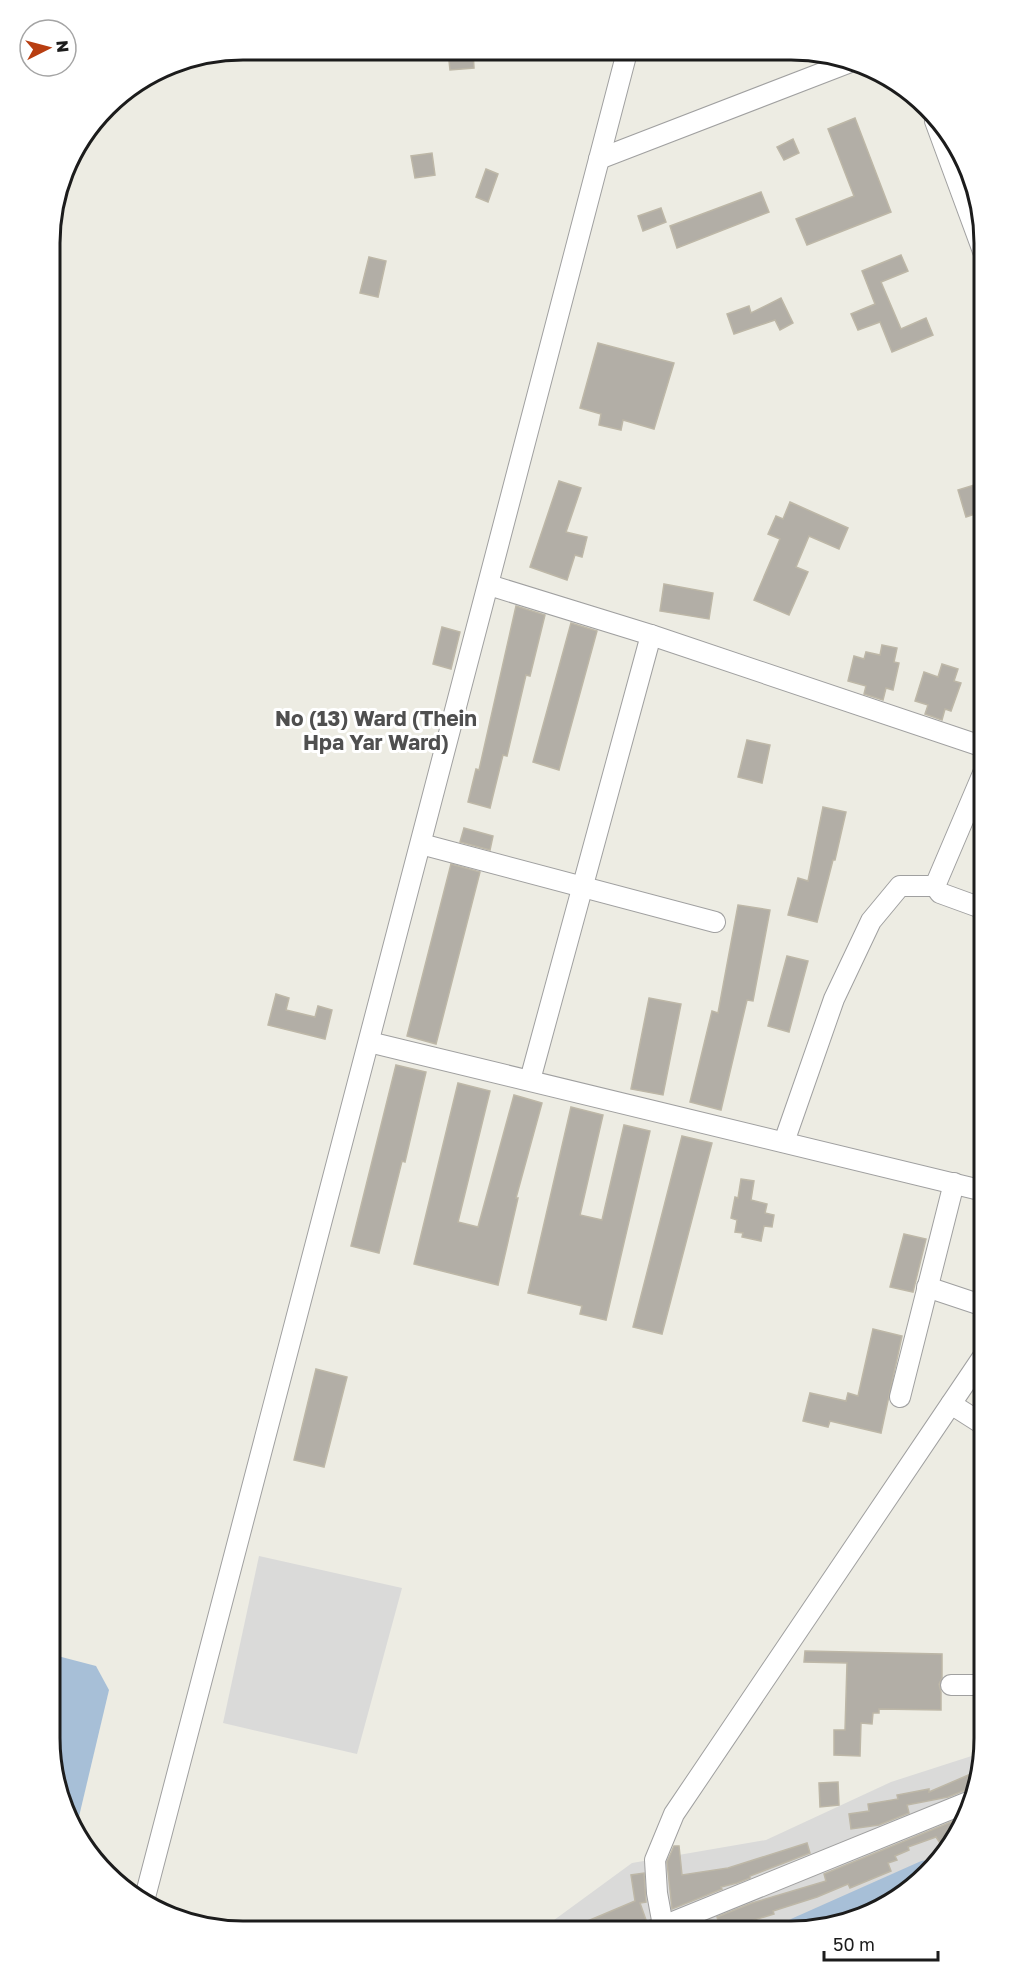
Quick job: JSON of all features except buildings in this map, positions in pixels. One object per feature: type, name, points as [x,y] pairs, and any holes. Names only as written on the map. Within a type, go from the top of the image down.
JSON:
[{"type":"street","points":[[146,1893],[625,60]]},
{"type":"street","points":[[599,159],[838,67]]},
{"type":"street","points":[[942,139],[972,222]]},
{"type":"street","points":[[489,585],[651,634],[974,744]]},
{"type":"street","points":[[530,1080],[651,634]]},
{"type":"street","points":[[935,886],[974,794]]},
{"type":"street","points":[[421,844],[715,922]]},
{"type":"street","points":[[784,1142],[834,999],[871,921],[900,886],[935,886]]},
{"type":"street","points":[[935,886],[940,893],[974,905]]},
{"type":"street","points":[[369,1042],[974,1189]]},
{"type":"street","points":[[900,1396],[954,1184]]},
{"type":"street","points":[[927,1287],[974,1303]]},
{"type":"street","points":[[659,1921],[655,1860],[674,1814],[974,1370]]},
{"type":"street","points":[[951,1404],[974,1419]]},
{"type":"street","points":[[951,1684],[974,1685]]},
{"type":"street","points":[[682,1921],[961,1805]]},
{"type":"shaded area","points":[[259,1556],[402,1588],[357,1754],[223,1723]]},
{"type":"shaded area","points":[[973,1756],[964,1797],[950,1830],[920,1867],[893,1890],[872,1902],[839,1915],[791,1921],[553,1921],[632,1863],[766,1840],[891,1782]]},
{"type":"water","points":[[60,1657],[96,1666],[109,1690],[79,1818],[70,1797],[62,1762]]},
{"type":"waterway","points":[[829,1917],[898,1886]]},
{"type":"district","name":"No (13) Ward (Thein Hpa Yar Ward)","points":[[376,731]]}]
